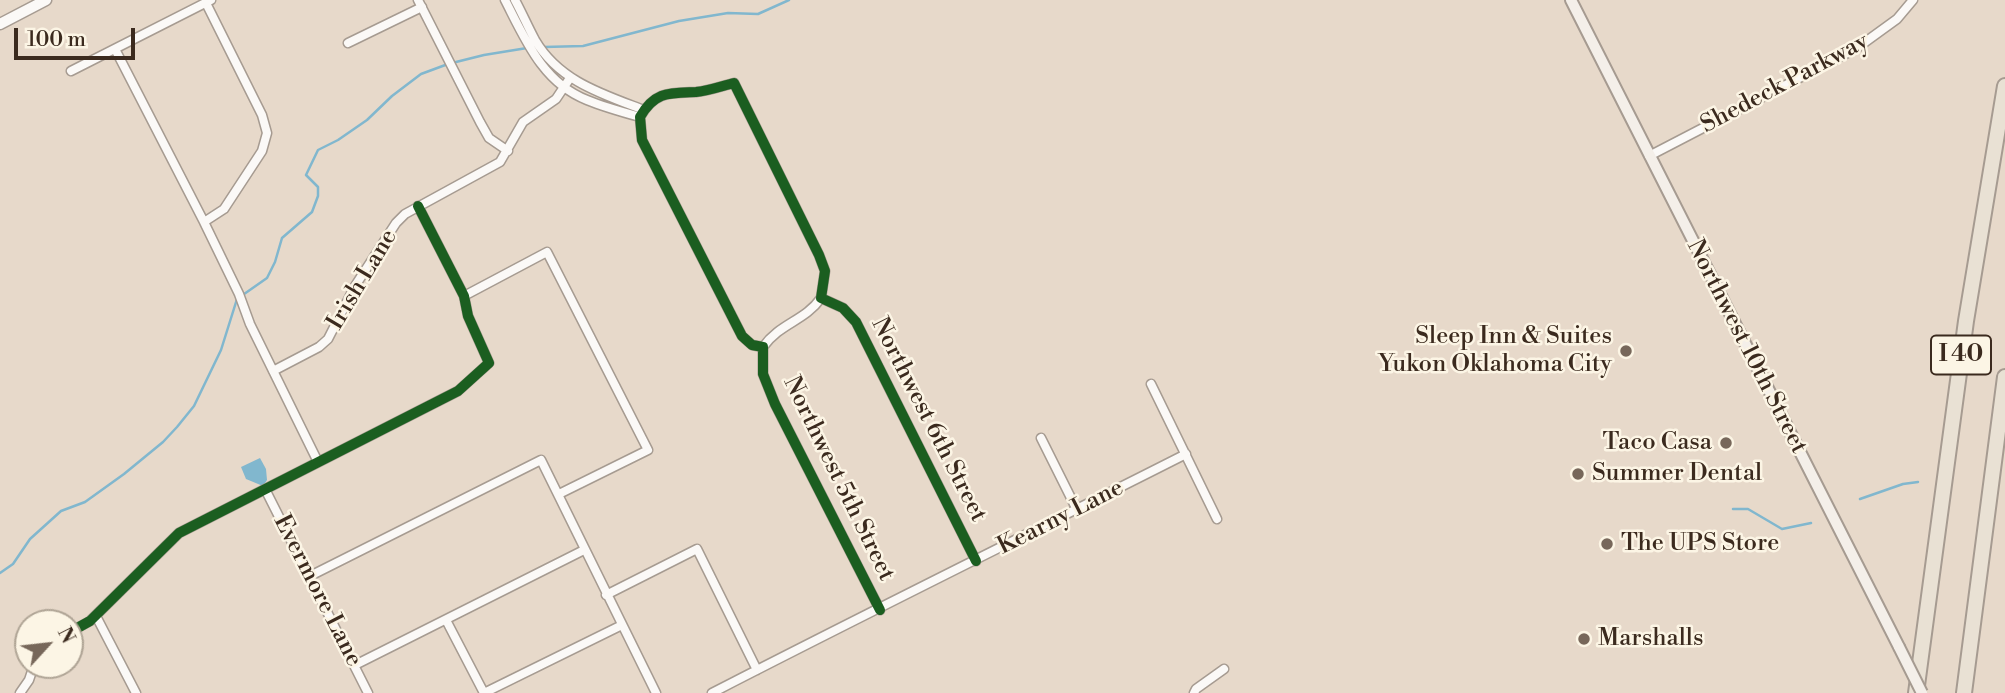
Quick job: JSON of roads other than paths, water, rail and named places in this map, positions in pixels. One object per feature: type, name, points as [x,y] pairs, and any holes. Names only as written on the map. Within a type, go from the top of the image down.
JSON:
[{"type":"highway","name":"I 40","points":[[1916,693],[1966,321],[2005,86]]},
{"type":"highway","name":"I 40","points":[[1964,693],[2005,376]]},
{"type":"main road","name":"Northwest 10th Street","points":[[1571,0],[1922,693]]},
{"type":"street","points":[[0,24],[46,0]]},
{"type":"street","name":"Shedeck Parkway","points":[[1649,156],[1857,48],[1897,19],[1913,0]]},
{"type":"street","points":[[71,71],[208,1],[262,115],[267,133],[262,151],[224,209],[204,222]]},
{"type":"street","points":[[509,1],[557,68],[570,78],[642,114]]},
{"type":"street","points":[[509,1],[538,62],[554,80],[584,99],[642,114]]},
{"type":"street","points":[[348,43],[420,4],[489,138],[508,151]]},
{"type":"street","points":[[115,49],[204,222],[318,462]]},
{"type":"street","name":"Irish Lane","points":[[273,371],[319,347],[328,339],[355,286],[397,223],[418,206],[500,162],[523,122],[556,99],[570,78]]},
{"type":"street","points":[[734,83],[825,271],[821,298],[805,315],[772,334],[763,348],[752,345],[742,337],[642,140],[642,114],[658,98],[672,92],[698,92],[734,83]]},
{"type":"street","points":[[84,623],[96,616],[179,533],[458,391],[489,363],[468,316],[464,296],[418,206]]},
{"type":"street","points":[[464,296],[547,252],[648,450],[559,495]]},
{"type":"street","name":"Northwest 6th Street","points":[[821,298],[843,308],[856,322],[976,561]]},
{"type":"street","name":"Northwest 5th Street","points":[[763,348],[763,374],[775,404],[880,610]]},
{"type":"street","points":[[1151,384],[1217,519]]},
{"type":"street","points":[[1041,438],[1077,510]]},
{"type":"street","name":"Kearny Lane","points":[[712,693],[822,635],[880,610],[1186,454]]},
{"type":"street","points":[[310,576],[541,460],[656,693]]},
{"type":"street","name":"Evermore Lane","points":[[265,489],[368,693]]},
{"type":"street","points":[[607,595],[697,549],[758,670]]},
{"type":"street","points":[[355,665],[584,550]]},
{"type":"street","points":[[96,616],[136,693]]},
{"type":"street","points":[[446,620],[484,693],[622,625]]},
{"type":"street","points":[[1194,693],[1224,669]]},
{"type":"water","points":[[260,458],[266,469],[267,480],[263,486],[246,479],[241,467]]},
{"type":"waterway","points":[[544,47],[583,46],[679,21],[728,13],[758,14],[789,0]]},
{"type":"waterway","points":[[0,573],[13,564],[30,539],[61,511],[85,502],[124,474],[163,442],[194,406],[221,350],[237,299],[267,278],[282,238],[312,212],[318,196],[318,187],[306,175],[318,150],[367,120],[421,74],[484,55],[527,48]]},
{"type":"waterway","points":[[1860,499],[1903,484],[1918,482]]},
{"type":"waterway","points":[[1733,509],[1748,509],[1782,529],[1811,523]]},
{"type":"place","name":"Sleep Inn & Suites Yukon Oklahoma City","points":[[1626,351]]},
{"type":"place","name":"Taco Casa","points":[[1726,443]]},
{"type":"place","name":"Summer Dental","points":[[1578,474]]},
{"type":"place","name":"The UPS Store","points":[[1607,544]]},
{"type":"place","name":"Marshalls","points":[[1584,639]]}]
